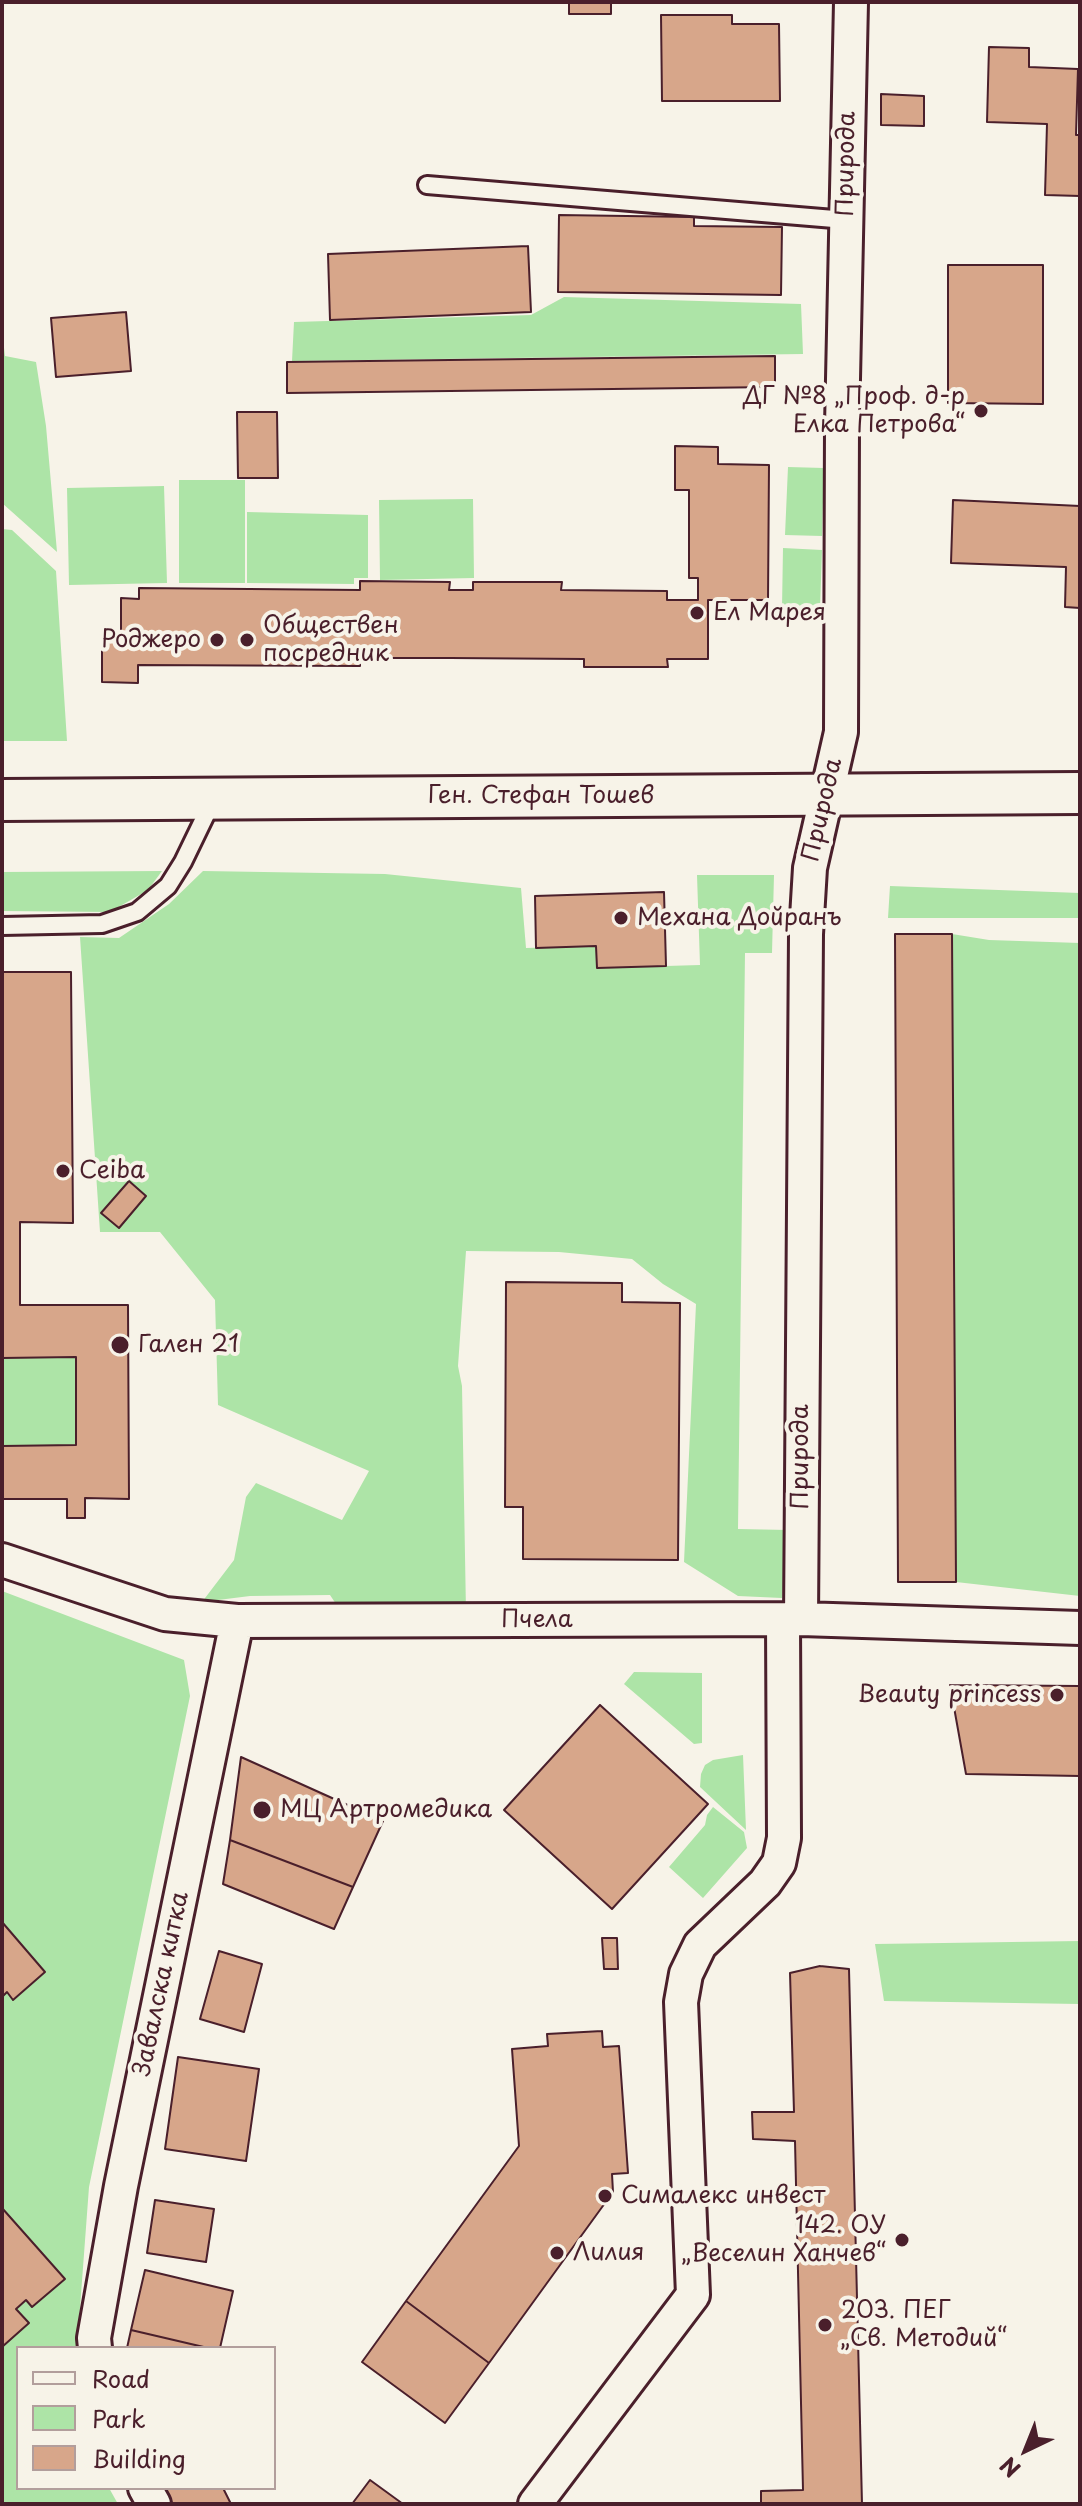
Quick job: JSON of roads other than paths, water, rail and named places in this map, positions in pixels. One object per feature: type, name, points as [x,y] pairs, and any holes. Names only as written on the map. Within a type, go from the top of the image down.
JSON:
[{"type":"street","name":"Природа","points":[[535,2504],[693,2295],[681,2002],[686,1974],[700,1945],[765,1883],[779,1863],[784,1838],[792,1620],[806,934],[810,868],[841,732],[842,426],[851,2]]},
{"type":"street","name":"Ген. Стефан Тошев","points":[[2,800],[1080,793]]},
{"type":"street","name":"Пчела","points":[[2,1560],[165,1614],[237,1621],[792,1620],[1080,1628]]},
{"type":"street","name":"Завалска китка","points":[[95,2346],[121,2186],[237,1621]]},
{"type":"lane","points":[[427,185],[846,220]]},
{"type":"lane","points":[[2,926],[102,924],[137,912],[168,886],[214,798]]},
{"type":"place","name":"ДГ №8 „Проф. д-р Елка Петрова“","points":[[981,411]]},
{"type":"place","name":"Ел Марея","points":[[697,613]]},
{"type":"place","name":"Роджеро","points":[[217,640]]},
{"type":"place","name":"Обществен посредник","points":[[247,640]]},
{"type":"place","name":"Механа Дойранъ","points":[[621,918]]},
{"type":"place","name":"Ceiba","points":[[63,1171]]},
{"type":"place","name":"Гален 21","points":[[120,1345]]},
{"type":"place","name":"Beauty princess","points":[[1057,1695]]},
{"type":"place","name":"МЦ Артромедика","points":[[262,1810]]},
{"type":"place","name":"Сималекс инвест","points":[[605,2196]]},
{"type":"place","name":"142. ОУ „Веселин Ханчев“","points":[[902,2240]]},
{"type":"place","name":"Лилия","points":[[557,2253]]},
{"type":"place","name":"203. ПЕГ „Св. Методий“","points":[[825,2325]]}]
